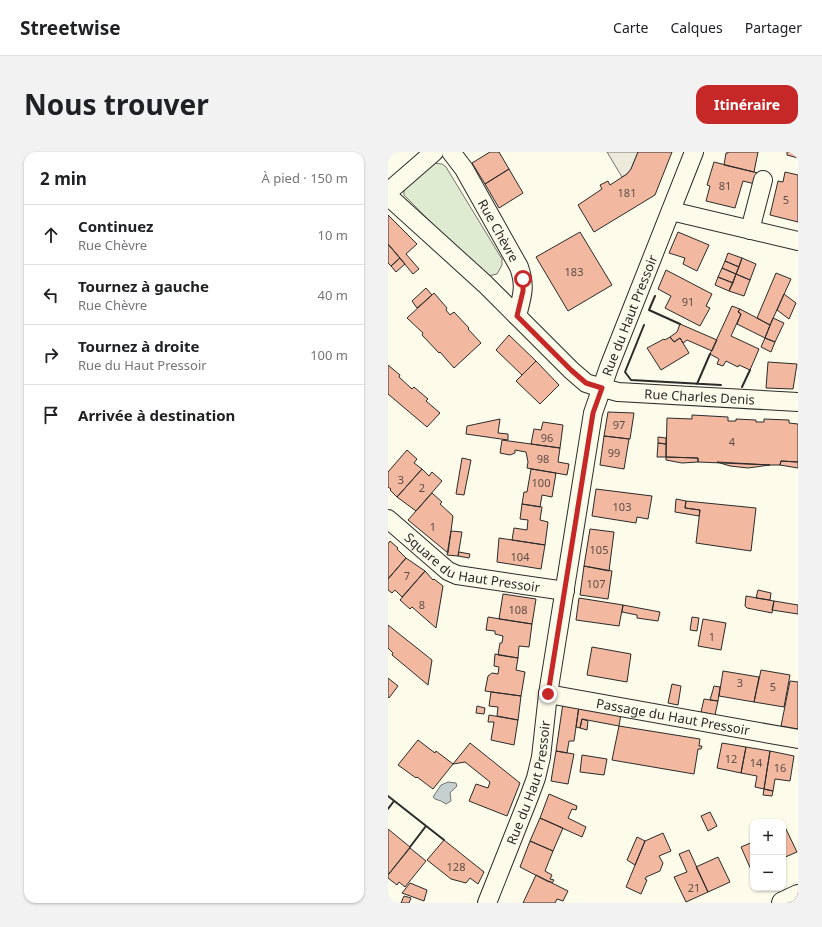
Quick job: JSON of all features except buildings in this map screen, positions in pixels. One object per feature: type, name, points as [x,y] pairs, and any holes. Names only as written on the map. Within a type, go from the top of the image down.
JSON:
[{"type":"main road","points":[[783,903],[798,896]]},
{"type":"street","points":[[388,192],[434,152]]},
{"type":"street","name":"Rue Chèvre","points":[[451,152],[464,169],[519,267],[523,279],[523,291],[517,316]]},
{"type":"street","name":"Rue du Haut Pressoir","points":[[487,903],[536,778],[541,757],[548,694],[593,413],[694,152]]},
{"type":"street","points":[[750,230],[763,180]]},
{"type":"street","points":[[388,196],[485,284],[571,370],[586,383],[602,388]]},
{"type":"street","points":[[671,211],[798,241]]},
{"type":"street","name":"Rue Charles Denis","points":[[602,388],[618,392],[798,402]]},
{"type":"street","name":"Square du Haut Pressoir","points":[[388,519],[452,573],[565,592]]},
{"type":"street","name":"Passage du Haut Pressoir","points":[[548,694],[798,739]]},
{"type":"green space","points":[[433,163],[442,164],[446,167],[502,259],[502,265],[497,274],[488,276],[477,269],[404,195],[404,188]]},
{"type":"shaded area","points":[[607,152],[638,152],[631,169],[622,177]]},
{"type":"shaded area","points":[[448,782],[456,783],[457,786],[450,793],[451,801],[446,804],[433,797],[441,785]]},
{"type":"wall","points":[[655,296],[649,310],[680,324]]},
{"type":"wall","points":[[644,325],[625,372],[631,380],[721,385]]},
{"type":"wall","points":[[697,384],[710,354]]},
{"type":"wall","points":[[742,387],[750,370]]},
{"type":"wall","points":[[388,796],[444,840]]},
{"type":"wall","points":[[388,809],[394,801]]},
{"type":"wall","points":[[410,847],[426,826]]},
{"type":"route","points":[[523,279],[523,291],[517,316],[586,383],[602,388],[593,413],[548,694]]}]
